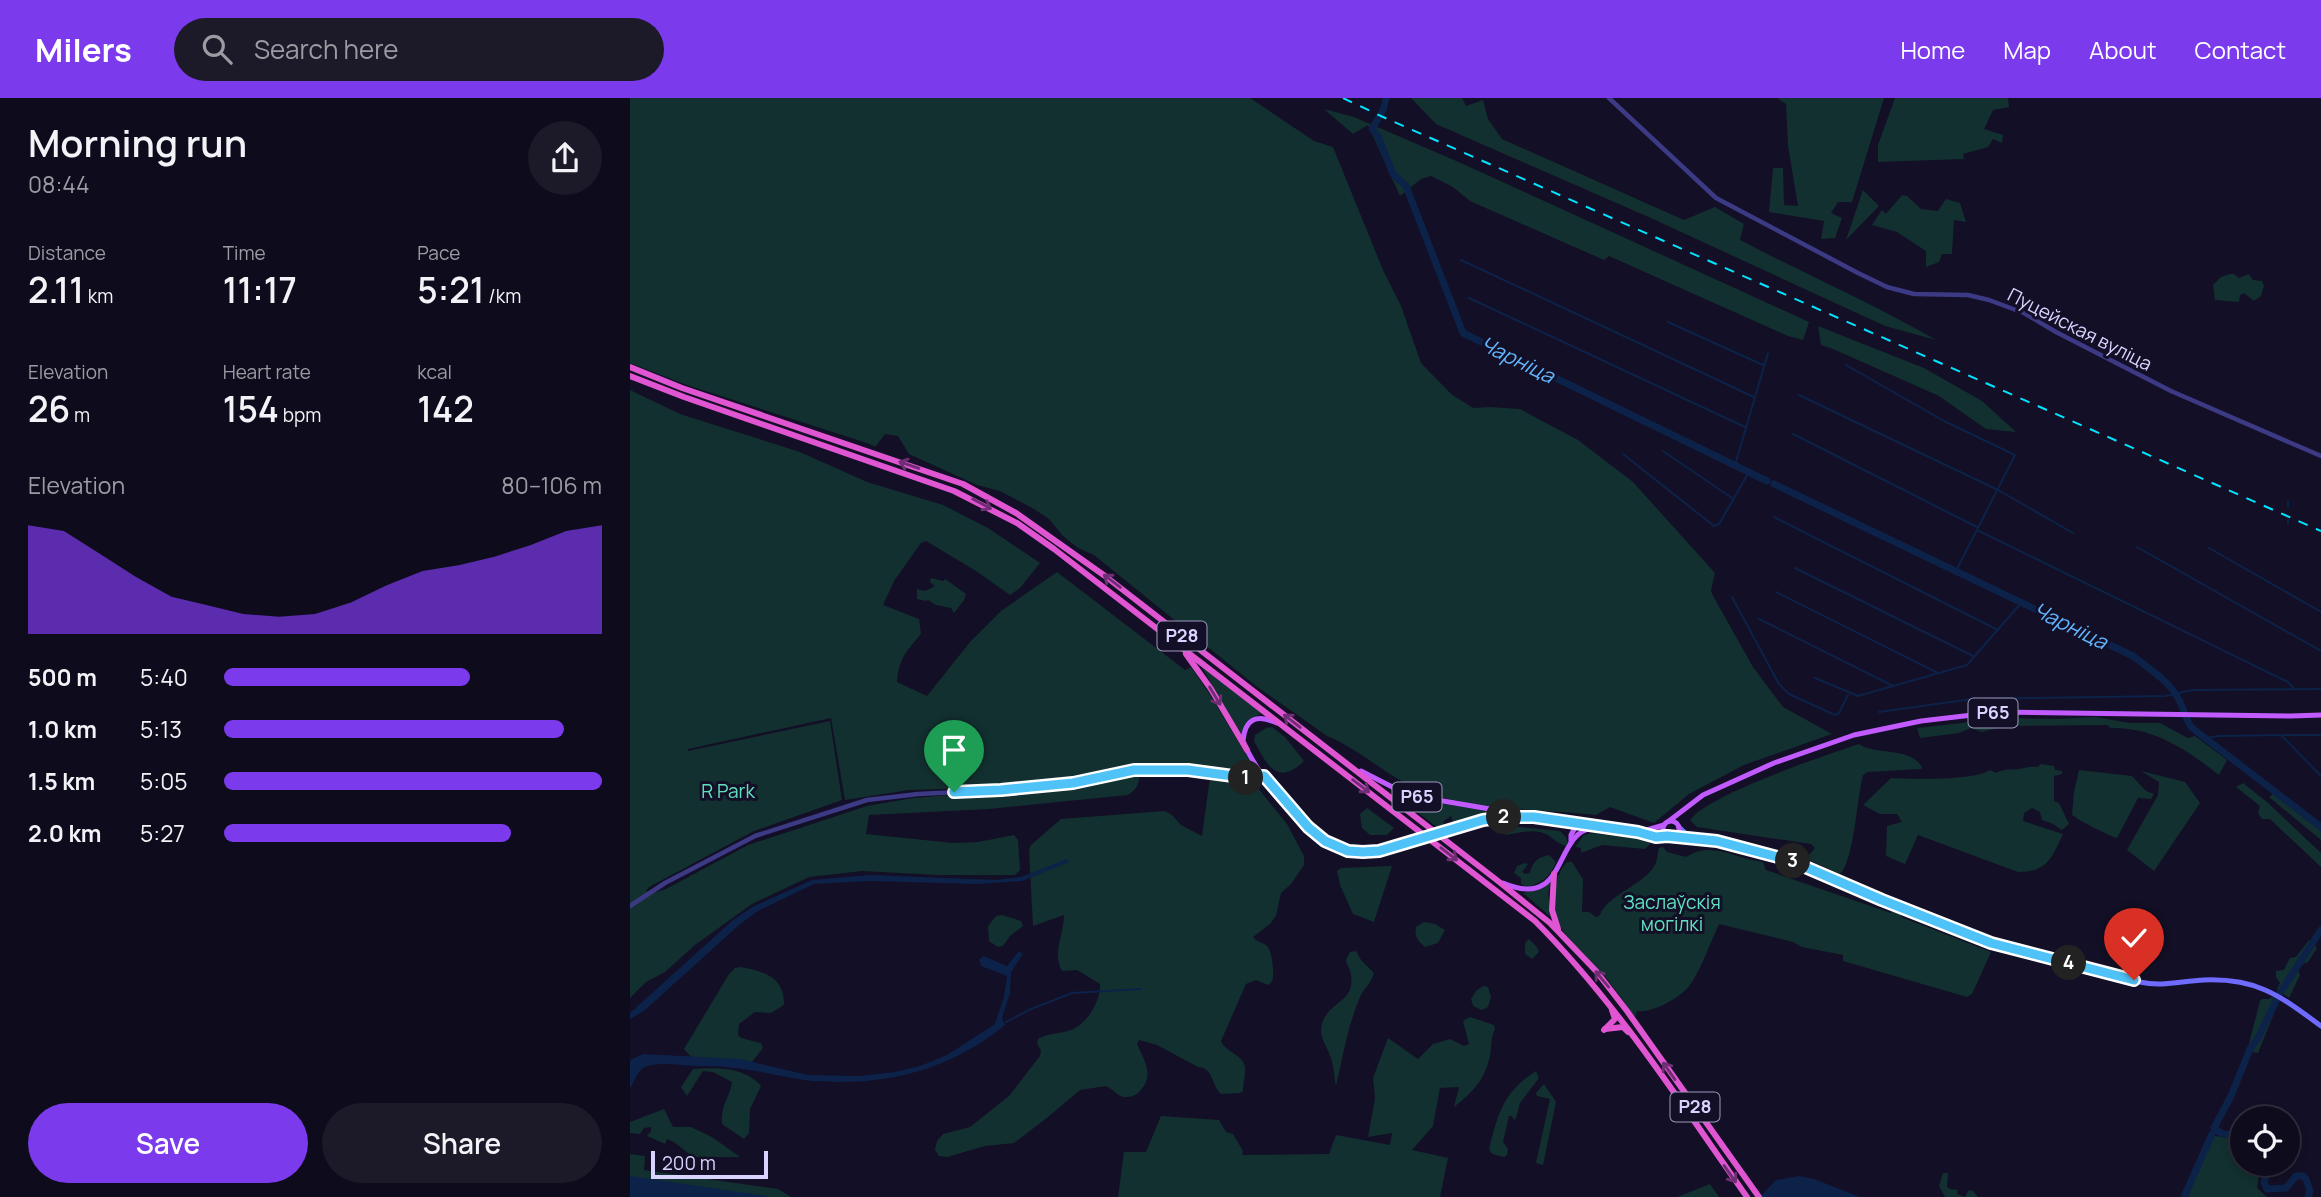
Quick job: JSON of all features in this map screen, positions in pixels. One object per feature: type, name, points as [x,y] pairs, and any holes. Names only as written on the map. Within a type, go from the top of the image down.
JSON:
[{"type":"highway","name":"Р28","points":[[630,367],[695,393],[963,484],[1024,518],[1073,552],[1346,762],[1561,934],[1596,971],[1620,1002],[1759,1197]]},
{"type":"highway","name":"Р28","points":[[630,376],[920,478],[977,501],[1041,540],[1535,921],[1577,964],[1608,1002],[1745,1194]]},
{"type":"highway","name":"Р65","points":[[1179,644],[1195,664],[1247,750]]},
{"type":"highway","points":[[1554,874],[1552,910],[1561,934]]},
{"type":"highway","points":[[1608,1002],[1615,1019],[1604,1030],[1623,1027],[1633,1036]]},
{"type":"main road","name":"Р65","points":[[1638,832],[1667,823],[1690,804],[1718,787],[1809,749],[1854,735],[1921,721],[1998,712],[2321,715]]},
{"type":"main road","points":[[1247,750],[1243,741],[1244,732],[1246,726],[1256,719],[1266,718],[1288,730]]},
{"type":"main road","name":"Р65","points":[[1247,750],[1264,776],[1308,827],[1339,849],[1363,852],[1379,851],[1497,817],[1534,817],[1656,837],[1670,836],[1678,833],[1678,826],[1690,804]]},
{"type":"main road","name":"Р65","points":[[1346,762],[1373,779],[1408,795],[1438,802],[1514,811],[1534,817]]},
{"type":"main road","points":[[1562,821],[1572,835]]},
{"type":"main road","points":[[1690,838],[1678,826],[1667,823],[1663,831],[1670,836],[1746,847],[1789,860],[1922,916],[2010,948],[2151,984],[2219,980],[2261,987],[2285,1000],[2321,1026]]},
{"type":"main road","points":[[1577,824],[1581,832]]},
{"type":"main road","points":[[1571,843],[1577,824]]},
{"type":"main road","points":[[1498,881],[1515,888],[1532,890],[1538,887],[1554,874],[1571,843],[1581,832],[1599,827]]},
{"type":"street","name":"Пуцейская вуліца","points":[[1609,98],[1716,198],[1832,260],[1887,286],[1914,294],[1968,295],[2024,313],[2194,401],[2321,456]]},
{"type":"street","points":[[630,906],[665,883],[755,836],[867,800],[1073,783],[1134,770],[1188,770],[1248,778],[1264,776]]},
{"type":"green space","points":[[630,98],[1250,98],[1314,141],[1333,147],[1383,270],[1401,306],[1421,363],[1451,394],[1473,408],[1520,409],[1578,440],[1633,482],[1715,573],[1712,594],[1753,667],[1783,707],[1832,734],[1744,765],[1689,794],[1654,823],[1610,807],[1596,815],[1509,808],[1466,803],[1412,786],[1327,736],[1256,686],[1094,555],[1078,548],[1063,536],[1049,519],[1034,509],[1000,491],[977,485],[909,454],[898,436],[885,434],[875,447],[687,385],[630,363]]},
{"type":"green space","points":[[1411,98],[1462,98],[1466,106],[1483,100],[1488,119],[1502,139],[1684,220],[1715,207],[1744,224],[1740,240],[1936,340],[1885,326],[1653,219],[1436,124]]},
{"type":"green space","points":[[1777,98],[1884,98],[1852,202],[1838,202],[1831,213],[1842,218],[1835,238],[1821,239],[1824,221],[1769,212],[1773,168],[1783,168],[1784,205],[1798,206],[1788,146],[1786,104]]},
{"type":"green space","points":[[1895,98],[2008,98],[2009,107],[1993,110],[1984,129],[2003,135],[2002,143],[1993,139],[1988,147],[1963,154],[1964,159],[1878,162],[1878,145]]},
{"type":"green space","points":[[1324,109],[1354,117],[1461,163],[1809,322],[1803,340],[1788,336],[1609,256],[1604,260],[1470,201],[1453,187],[1431,176],[1421,179],[1400,196],[1368,125],[1353,134]]},
{"type":"green space","points":[[1863,190],[1879,206],[1846,240]]},
{"type":"green space","points":[[1902,195],[1907,196],[1921,209],[1938,211],[1946,199],[1960,203],[1966,222],[1954,220],[1952,254],[1942,254],[1939,262],[1926,267],[1926,251],[1897,232],[1872,225],[1882,210],[1886,214]]},
{"type":"green space","points":[[2230,274],[2239,278],[2249,274],[2253,280],[2262,281],[2264,286],[2261,296],[2254,301],[2244,293],[2240,295],[2239,302],[2215,300],[2213,285],[2221,277]]},
{"type":"green space","points":[[1818,326],[1924,368],[1982,401],[2016,432],[1986,429],[1939,396],[1821,345]]},
{"type":"green space","name":"R Park","points":[[630,390],[680,414],[800,452],[867,482],[943,505],[988,528],[1040,563],[1020,588],[1010,595],[926,541],[921,543],[894,581],[883,605],[919,619],[921,634],[904,656],[897,682],[927,696],[970,642],[1001,611],[1057,572],[1185,670],[1191,667],[1251,763],[1251,773],[1240,776],[1194,768],[1131,766],[1105,774],[1060,781],[1005,787],[909,790],[845,800],[831,718],[688,749],[830,721],[842,800],[754,831],[646,891],[653,893],[666,889],[748,845],[867,806],[913,798],[1059,787],[1139,775],[1139,778],[1134,791],[1128,795],[989,809],[869,815],[866,834],[953,843],[978,842],[1014,835],[1018,840],[1020,870],[1015,875],[862,871],[809,877],[752,904],[695,945],[665,972],[646,982],[630,998]]},
{"type":"green space","points":[[931,578],[943,581],[945,579],[966,594],[954,613],[951,608],[917,599],[917,589],[925,591],[935,586],[930,582]]},
{"type":"green space","points":[[1202,667],[1262,713],[1246,722],[1241,738]]},
{"type":"green space","points":[[2096,717],[2129,723],[2160,723],[2188,738],[2195,736],[2227,760],[2219,775],[2195,757],[2156,736],[2107,725],[2005,726],[1982,732],[1971,728],[1959,733],[1920,738],[1917,728],[2005,718]]},
{"type":"green space","points":[[1272,727],[1285,737],[1304,761],[1295,769],[1287,772],[1274,770],[1268,765],[1254,741],[1255,735]]},
{"type":"green space","points":[[1859,744],[1874,750],[1909,756],[1922,767],[1868,772],[1863,775],[1849,856],[1840,874],[1809,860],[1809,855],[1815,848],[1811,844],[1697,827],[1690,820],[1701,810],[1742,788]]},
{"type":"green space","points":[[2041,764],[2054,766],[2055,770],[2062,771],[2062,774],[2054,776],[2054,801],[2059,803],[2069,824],[2062,830],[2042,820],[2040,812],[2032,808],[2024,813],[2023,821],[2063,834],[2048,862],[2028,871],[2018,872],[1918,835],[1905,864],[1886,856],[1887,826],[1902,822],[1897,814],[1880,814],[1863,805],[1891,778],[1957,778],[1990,770],[1996,773],[2037,767]]},
{"type":"green space","points":[[2079,770],[2132,776],[2146,791],[2154,794],[2151,799],[2138,798],[2117,838],[2072,815]]},
{"type":"green space","points":[[2141,771],[2185,782],[2200,803],[2154,871],[2127,850],[2158,795],[2159,782]]},
{"type":"green space","points":[[1210,777],[1258,788],[1287,824],[1304,856],[1304,865],[1281,893],[1276,916],[1253,937],[1269,950],[1273,969],[1272,981],[1268,985],[1256,980],[1246,984],[1221,1041],[1244,1063],[1243,1091],[1221,1094],[1207,1070],[1157,1045],[1139,1040],[1137,1044],[1145,1062],[1147,1079],[1136,1095],[1122,1097],[1106,1086],[1080,1090],[1014,1143],[985,1146],[947,1157],[939,1156],[935,1150],[937,1141],[943,1134],[970,1127],[1009,1096],[1040,1056],[1038,1039],[1077,1027],[1087,1017],[1098,998],[1100,984],[1077,970],[1062,971],[1059,964],[1058,950],[1064,915],[1033,926],[1029,850],[1031,845],[1061,819],[1165,811],[1181,825],[1202,836]]},
{"type":"green space","points":[[2243,783],[2321,853],[2321,867],[2270,819],[2262,819],[2258,813],[2260,806],[2236,787]]},
{"type":"green space","points":[[1391,792],[1423,801],[1507,813],[1454,824],[1451,816],[1443,825],[1437,827]]},
{"type":"green space","points":[[2273,794],[2321,831],[2321,840],[2269,797]]},
{"type":"green space","points":[[1367,808],[1394,828],[1387,835],[1370,835],[1362,828],[1360,814]]},
{"type":"green space","points":[[1500,825],[1560,831],[1568,843],[1563,845],[1537,831],[1506,835],[1501,832]]},
{"type":"green space","points":[[1591,833],[1647,840],[1650,844],[1645,849],[1602,845],[1581,853],[1581,848],[1575,847],[1584,835]]},
{"type":"green space","name":"Заслаўскія могілкі","points":[[1663,847],[1667,852],[1686,857],[1696,852],[1714,850],[1763,862],[1766,870],[1891,913],[1901,914],[1901,917],[1991,952],[1972,994],[1967,997],[1843,961],[1843,955],[1802,947],[1793,942],[1719,924],[1698,972],[1686,990],[1658,1007],[1637,1011],[1635,1017],[1606,978],[1573,944],[1559,925],[1554,901],[1556,886],[1563,867],[1567,862],[1572,862],[1583,879],[1582,912],[1589,912],[1596,917],[1610,902],[1650,872],[1656,863],[1659,848]]},
{"type":"green space","points":[[1549,855],[1556,862],[1548,875],[1531,886],[1521,884],[1521,878],[1514,873],[1517,866],[1528,864],[1522,872],[1530,873],[1536,861]]},
{"type":"green space","points":[[1392,866],[1374,922],[1353,914],[1337,871],[1341,868]]},
{"type":"green space","points":[[1551,879],[1548,895],[1552,918],[1523,893],[1537,890]]},
{"type":"green space","points":[[1002,915],[1021,921],[1023,926],[1010,936],[1003,946],[998,947],[989,941],[988,926],[996,916]]},
{"type":"green space","points":[[1424,922],[1445,930],[1438,943],[1425,947],[1419,941],[1416,927]]},
{"type":"green space","points":[[1529,939],[1539,952],[1532,959],[1525,954],[1525,943]]},
{"type":"green space","points":[[2309,940],[2317,948],[2298,971],[2300,975],[2289,998],[2277,989],[2280,983],[2276,971],[2284,970],[2290,958],[2296,957]]},
{"type":"green space","points":[[1356,951],[1374,973],[1356,1008],[1336,1086],[1332,1061],[1321,1026],[1331,1009],[1349,991],[1351,974],[1346,960],[1350,952]]},
{"type":"green space","points":[[741,967],[771,977],[781,988],[783,995],[784,1005],[771,1013],[755,1012],[739,1024],[738,1035],[741,1038],[761,1043],[763,1048],[752,1062],[691,1057],[684,1049],[729,974],[735,968]]},
{"type":"green space","points":[[1483,986],[1488,987],[1491,997],[1488,1007],[1482,1010],[1473,1006],[1471,999]]},
{"type":"green space","points":[[2272,997],[2279,1001],[2258,1053],[2247,1051],[2260,1001]]},
{"type":"green space","points":[[1470,1017],[1494,1025],[1485,1072],[1472,1091],[1454,1107],[1459,1087],[1440,1088],[1433,1126],[1412,1150],[1448,1158],[1440,1197],[1118,1197],[1124,1152],[1146,1152],[1161,1116],[1219,1120],[1226,1132],[1233,1134],[1243,1151],[1242,1155],[1329,1154],[1336,1135],[1390,1145],[1392,1133],[1368,1137],[1375,1098],[1373,1078],[1388,1038],[1418,1059],[1433,1044],[1450,1039],[1464,1046],[1469,1044],[1463,1021]]},
{"type":"green space","points":[[721,1068],[739,1072],[761,1086],[750,1109],[749,1133],[744,1139],[722,1124],[732,1082],[713,1072],[703,1071],[687,1096],[681,1087],[693,1069]]},
{"type":"green space","points":[[1536,1071],[1539,1078],[1520,1103],[1516,1118],[1514,1120],[1509,1116],[1503,1142],[1508,1149],[1507,1155],[1504,1157],[1492,1154],[1489,1149],[1504,1105],[1516,1087]]},
{"type":"green space","points":[[1544,1084],[1556,1102],[1543,1165],[1536,1163],[1550,1099],[1537,1096],[1536,1093]]},
{"type":"green space","points":[[664,1109],[673,1127],[691,1127],[712,1137],[740,1157],[693,1157],[674,1142],[667,1139],[665,1144],[647,1136],[651,1127],[644,1128],[640,1134],[630,1133],[630,1122]]},
{"type":"green space","points":[[2210,1135],[2230,1138],[2230,1176],[2259,1176],[2257,1188],[2267,1197],[2188,1197]]},
{"type":"green space","points":[[630,1154],[645,1156],[644,1170],[778,1189],[791,1197],[630,1197]]},
{"type":"green space","points":[[1943,1173],[1948,1173],[1947,1187],[1958,1190],[1957,1194],[1965,1197],[1945,1197],[1939,1186]]},
{"type":"green space","points":[[1710,1184],[1719,1197],[1678,1197],[1680,1196]]},
{"type":"green space","points":[[1972,1190],[1978,1197],[1965,1197],[1968,1191]]},
{"type":"water","points":[[1067,859],[1069,862],[1022,881],[978,884],[870,881],[814,884],[758,911],[644,1011],[630,1019],[630,1013],[733,920],[754,906],[812,880],[871,875],[996,880],[1021,877]]},
{"type":"water","points":[[1019,951],[1023,954],[1011,972],[1010,993],[1002,1018],[1005,1025],[967,1051],[926,1069],[882,1079],[836,1082],[808,1081],[725,1067],[657,1064],[642,1069],[630,1088],[630,1060],[643,1054],[740,1059],[808,1075],[858,1076],[920,1066],[947,1055],[995,1024],[1004,997],[1007,976],[981,966],[979,960],[983,956],[1007,966]]},
{"type":"water","points":[[630,1176],[767,1196],[770,1197],[630,1197]]},
{"type":"water","points":[[1799,1176],[1860,1197],[1760,1197],[1776,1180]]},
{"type":"waterway","name":"Чарніца","points":[[1386,98],[1383,110],[1372,129],[1378,136],[1393,174],[1406,186],[1463,333],[1767,481]]},
{"type":"waterway","points":[[1461,260],[1754,397]]},
{"type":"waterway","points":[[1469,298],[1745,427]]},
{"type":"waterway","points":[[1668,322],[1763,365]]},
{"type":"waterway","points":[[1735,465],[1768,353]]},
{"type":"waterway","points":[[1846,365],[1944,421],[2015,455],[1956,571]]},
{"type":"waterway","points":[[1799,395],[1998,490],[2073,533]]},
{"type":"waterway","points":[[1793,434],[1977,527]]},
{"type":"waterway","points":[[1663,451],[1732,498]]},
{"type":"waterway","points":[[1623,454],[1714,526],[1719,524],[1749,472]]},
{"type":"waterway","name":"Чарніца","points":[[1774,484],[2133,656],[2174,692],[2192,728],[2321,827]]},
{"type":"waterway","points":[[1774,517],[1998,630]]},
{"type":"waterway","points":[[1977,530],[2288,682],[2294,689]]},
{"type":"waterway","points":[[2137,547],[2321,651]]},
{"type":"waterway","points":[[2209,548],[2321,612]]},
{"type":"waterway","points":[[1795,568],[1973,656]]},
{"type":"waterway","points":[[1776,592],[1938,673]]},
{"type":"waterway","points":[[1732,597],[1779,684],[1789,694],[1835,715],[1839,713],[1848,695]]},
{"type":"waterway","points":[[1815,678],[1858,696],[1967,665],[2021,603]]},
{"type":"waterway","points":[[1759,619],[1893,686]]},
{"type":"waterway","points":[[1879,712],[1972,699],[2165,696],[2192,690],[2321,689]]},
{"type":"waterway","points":[[2205,738],[2281,735],[2321,776]]},
{"type":"waterway","points":[[2284,735],[2321,735]]},
{"type":"waterway","name":"Чарніца","points":[[2280,993],[2321,930]]},
{"type":"waterway","points":[[1006,1022],[1072,993],[1141,989]]},
{"type":"waterway","name":"Чарніца","points":[[2230,1134],[2220,1133],[2214,1128],[2231,1096],[2250,1049],[2277,999]]},
{"type":"waterway","points":[[2184,1197],[2212,1134]]},
{"type":"waterway","name":"Чарніца","points":[[2267,1176],[2264,1182],[2267,1189],[2286,1188],[2296,1176]]},
{"type":"waterway","name":"Чарніца","points":[[2300,1176],[2306,1179],[2310,1191],[2308,1197]]},
{"type":"railway","points":[[1343,98],[2321,531]]},
{"type":"route","points":[[954,792],[1073,783],[1134,770],[1188,770],[1237,778],[1264,776],[1308,827],[1339,849],[1353,852],[1379,851],[1497,817],[1534,817],[1656,837],[1717,841],[1789,860],[1991,943],[2134,980]]}]
